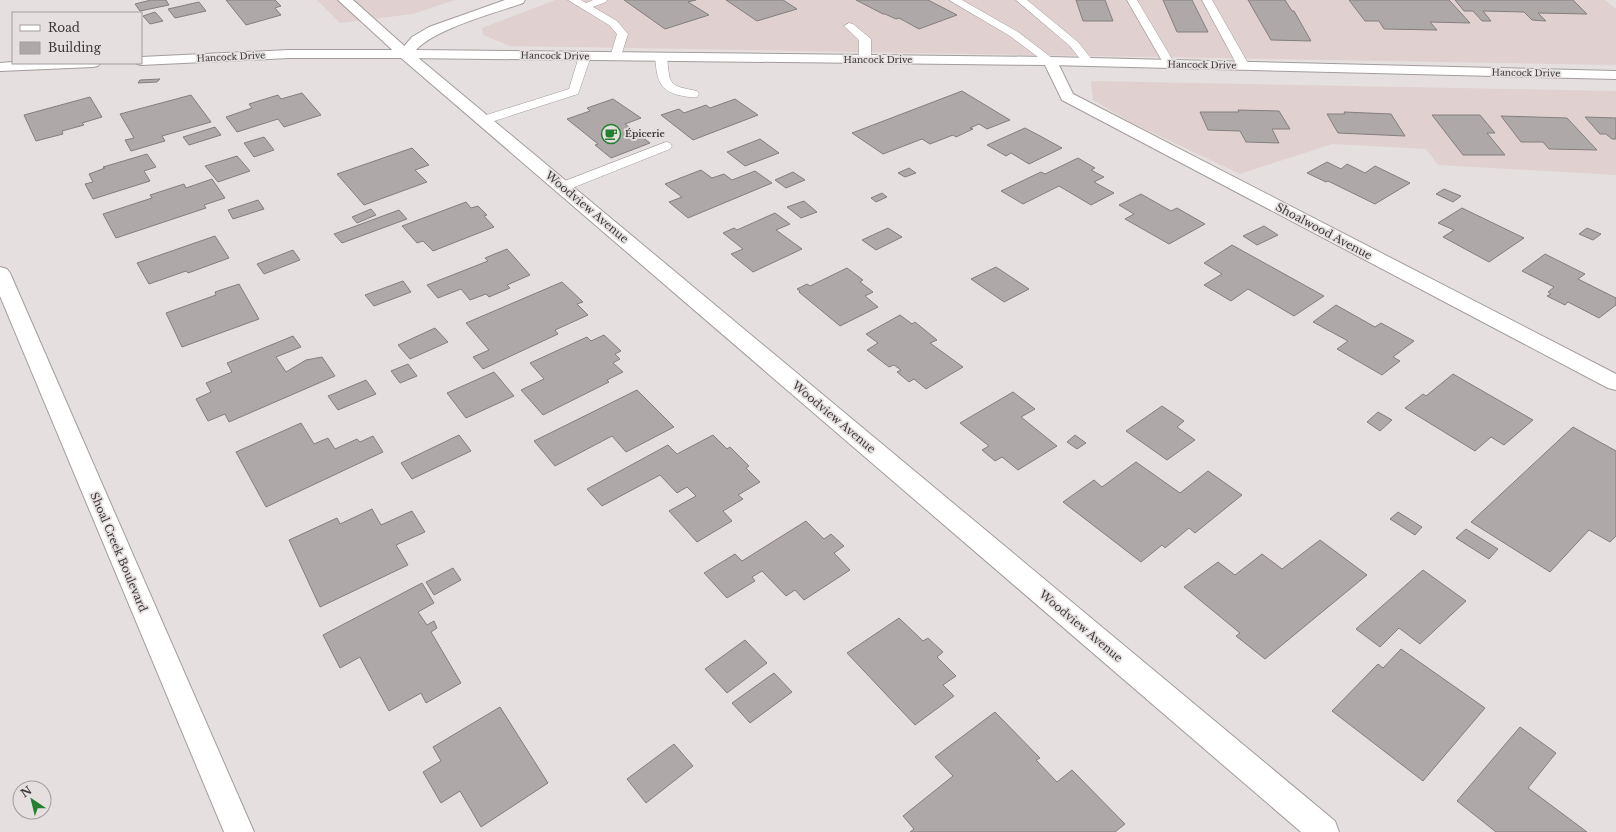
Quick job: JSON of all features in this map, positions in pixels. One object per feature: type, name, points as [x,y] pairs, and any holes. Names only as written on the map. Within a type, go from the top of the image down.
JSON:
[{"type":"street","name":"Woodview Avenue","points":[[345,0],[405,54],[1324,832]]},
{"type":"street","points":[[405,54],[417,40],[434,30],[518,0]]},
{"type":"street","points":[[459,21],[452,32],[456,38],[468,48],[483,55]]},
{"type":"street","name":"Hancock Drive","points":[[142,61],[289,54],[405,54],[1050,61],[1616,75]]},
{"type":"street","name":"Shoalwood Avenue","points":[[1050,61],[1067,97],[1616,383]]},
{"type":"street","points":[[0,67],[70,64]]},
{"type":"street","name":"Shoal Creek Boulevard","points":[[0,272],[239,832]]},
{"type":"lane","points":[[573,0],[613,23],[623,34],[616,57]]},
{"type":"lane","points":[[585,7],[602,0]]},
{"type":"lane","points":[[954,0],[1014,34],[1050,61]]},
{"type":"lane","points":[[1021,0],[1074,44],[1088,62]]},
{"type":"lane","points":[[1132,0],[1169,64]]},
{"type":"lane","points":[[1207,0],[1243,65]]},
{"type":"lane","points":[[849,26],[865,39],[865,60]]},
{"type":"lane","points":[[484,120],[574,91],[585,56]]},
{"type":"lane","points":[[660,57],[663,79],[666,85],[676,92],[693,94]]},
{"type":"lane","points":[[562,187],[666,146]]},
{"type":"shaded area","points":[[317,0],[455,0],[413,14],[340,23]]},
{"type":"shaded area","points":[[555,0],[1605,0],[1616,9],[1616,65],[510,46],[483,35],[482,28]]},
{"type":"shaded area","points":[[1091,81],[1616,91],[1616,175],[1438,165],[1426,149],[1332,144],[1240,174],[1132,123],[1093,100]]},
{"type":"building","points":[[151,0],[166,0],[169,5],[140,11],[135,4]]},
{"type":"building","points":[[226,0],[275,0],[281,6],[275,8],[281,15],[246,25]]},
{"type":"building","points":[[624,0],[696,0],[688,2],[709,15],[665,29]]},
{"type":"building","points":[[726,0],[783,0],[797,9],[757,21]]},
{"type":"building","points":[[856,0],[928,0],[957,15],[919,29],[899,18],[896,19],[883,14]]},
{"type":"building","points":[[1076,0],[1105,0],[1113,21],[1083,21]]},
{"type":"building","points":[[1163,0],[1192,0],[1208,32],[1177,32]]},
{"type":"building","points":[[1248,0],[1285,0],[1292,11],[1294,11],[1311,41],[1271,40]]},
{"type":"building","points":[[1349,0],[1449,0],[1470,23],[1430,22],[1437,30],[1384,29],[1379,21],[1365,21]]},
{"type":"building","points":[[1455,0],[1573,0],[1587,14],[1538,13],[1546,21],[1532,20],[1524,12],[1483,11],[1491,21],[1482,21],[1473,11],[1464,11]]},
{"type":"building","points":[[199,2],[206,11],[175,18],[168,9]]},
{"type":"building","points":[[155,12],[163,21],[150,24],[143,16]]},
{"type":"building","points":[[160,79],[157,82],[138,83],[140,80]]},
{"type":"building","points":[[962,91],[1010,120],[987,129],[979,124],[970,128],[973,129],[956,137],[953,135],[930,144],[922,139],[883,154],[852,133]]},
{"type":"building","points":[[302,93],[321,115],[284,127],[278,119],[237,132],[226,117],[252,108],[249,104],[278,95],[281,99]]},
{"type":"building","points":[[191,95],[211,122],[162,136],[165,141],[131,151],[125,140],[134,138],[120,114]]},
{"type":"building","points":[[90,97],[102,117],[82,123],[84,125],[62,131],[63,134],[36,141],[24,115]]},
{"type":"building","name":"Épicerie","points":[[613,99],[641,118],[625,124],[650,143],[611,158],[595,145],[598,144],[567,119],[590,111],[587,108]]},
{"type":"building","points":[[735,99],[758,115],[693,140],[661,115],[679,109],[684,113],[706,105],[710,108]]},
{"type":"building","points":[[1238,110],[1279,111],[1290,129],[1272,129],[1279,143],[1246,142],[1240,131],[1208,130],[1200,112],[1239,112]]},
{"type":"building","points":[[1344,112],[1391,114],[1405,136],[1338,133],[1327,114],[1345,114]]},
{"type":"building","points":[[1432,115],[1480,115],[1495,133],[1487,133],[1505,155],[1463,155]]},
{"type":"building","points":[[1501,116],[1567,118],[1597,150],[1549,149],[1543,142],[1521,142]]},
{"type":"building","points":[[1585,117],[1616,118],[1616,139],[1612,139],[1606,134],[1600,134]]},
{"type":"building","points":[[215,127],[221,135],[189,145],[183,137]]},
{"type":"building","points":[[1025,128],[1062,148],[1029,164],[1011,153],[1006,156],[987,145]]},
{"type":"building","points":[[264,137],[274,150],[254,157],[244,143]]},
{"type":"building","points":[[760,139],[779,153],[745,166],[727,152]]},
{"type":"building","points":[[412,148],[429,165],[415,170],[427,182],[364,205],[337,174]]},
{"type":"building","points":[[147,154],[156,167],[144,171],[150,181],[93,199],[85,184],[93,182],[89,174],[105,168],[103,167]]},
{"type":"building","points":[[237,156],[250,171],[218,182],[205,166]]},
{"type":"building","points":[[1078,158],[1095,168],[1091,170],[1104,177],[1094,182],[1114,193],[1091,205],[1059,186],[1023,204],[1001,191],[1041,172],[1045,174]]},
{"type":"building","points":[[1327,162],[1341,169],[1347,164],[1365,173],[1375,166],[1410,183],[1375,204],[1328,181],[1326,182],[1307,173]]},
{"type":"building","points":[[909,168],[916,173],[905,177],[898,173]]},
{"type":"building","points":[[701,170],[712,178],[724,174],[732,180],[755,171],[772,183],[688,218],[669,202],[682,197],[665,184]]},
{"type":"building","points":[[793,172],[805,180],[786,188],[775,180]]},
{"type":"building","points":[[212,179],[225,198],[204,205],[206,208],[116,238],[103,214],[152,198],[150,195],[184,184],[186,188]]},
{"type":"building","points":[[1444,189],[1461,196],[1453,202],[1436,194]]},
{"type":"building","points":[[882,193],[887,197],[876,202],[871,198]]},
{"type":"building","points":[[1141,194],[1171,211],[1177,208],[1205,224],[1169,244],[1125,219],[1134,214],[1119,205]]},
{"type":"building","points":[[258,200],[264,209],[233,219],[228,210]]},
{"type":"building","points":[[804,201],[817,212],[801,218],[787,207]]},
{"type":"building","points":[[466,202],[471,208],[478,206],[487,215],[484,216],[494,227],[433,251],[423,241],[417,243],[402,226]]},
{"type":"building","points":[[1462,208],[1524,238],[1489,262],[1443,237],[1454,230],[1438,223]]},
{"type":"building","points":[[371,209],[376,215],[357,223],[352,217]]},
{"type":"building","points":[[399,210],[407,219],[342,243],[334,234]]},
{"type":"building","points":[[775,213],[790,224],[776,230],[802,249],[753,272],[731,254],[743,249],[723,233],[734,228],[737,230]]},
{"type":"building","points":[[1264,226],[1278,235],[1257,245],[1243,236]]},
{"type":"building","points":[[888,228],[902,237],[876,250],[862,240]]},
{"type":"building","points":[[1587,228],[1601,234],[1593,240],[1579,234]]},
{"type":"building","points":[[215,236],[229,258],[188,273],[186,271],[149,284],[137,263]]},
{"type":"building","points":[[1232,245],[1324,296],[1294,316],[1248,289],[1231,301],[1204,285],[1222,274],[1204,263]]},
{"type":"building","points":[[507,249],[530,275],[507,285],[510,288],[489,297],[486,294],[470,300],[461,289],[438,298],[427,285],[488,261],[485,258]]},
{"type":"building","points":[[293,250],[300,260],[264,274],[257,264]]},
{"type":"building","points":[[1545,254],[1585,274],[1578,279],[1616,298],[1616,305],[1599,318],[1568,302],[1565,305],[1547,296],[1551,294],[1548,292],[1554,287],[1522,271]]},
{"type":"building","points":[[996,267],[1029,289],[1004,302],[971,279]]},
{"type":"building","points":[[847,268],[863,280],[860,282],[873,292],[865,296],[878,307],[840,326],[797,289],[807,284],[810,286]]},
{"type":"building","points":[[403,281],[411,292],[374,306],[365,295]]},
{"type":"building","points":[[562,282],[583,302],[577,304],[588,315],[555,330],[558,334],[483,369],[473,357],[489,350],[466,323]]},
{"type":"building","points":[[239,284],[259,319],[182,347],[166,313],[216,295],[215,292]]},
{"type":"building","points":[[1336,305],[1375,327],[1381,323],[1414,341],[1393,357],[1400,361],[1382,375],[1337,349],[1348,341],[1313,322]]},
{"type":"building","points":[[900,315],[912,324],[915,322],[937,340],[930,343],[963,367],[926,389],[914,379],[909,382],[897,372],[901,370],[894,365],[889,367],[867,350],[878,343],[866,334]]},
{"type":"building","points":[[435,328],[448,342],[410,359],[398,345]]},
{"type":"building","points":[[604,335],[621,351],[615,354],[620,359],[613,363],[623,372],[607,380],[609,382],[543,415],[521,390],[544,379],[530,363],[587,337],[591,341]]},
{"type":"building","points":[[293,336],[301,347],[276,357],[286,372],[306,360],[322,357],[335,376],[229,422],[225,414],[208,421],[196,399],[211,392],[206,383],[232,372],[227,363]]},
{"type":"building","points":[[408,364],[417,376],[400,383],[391,371]]},
{"type":"building","points":[[494,372],[514,396],[466,418],[447,393]]},
{"type":"building","points":[[1453,374],[1533,420],[1504,445],[1491,437],[1475,451],[1405,408],[1423,394],[1426,396]]},
{"type":"building","points":[[366,380],[376,394],[338,410],[328,396]]},
{"type":"building","points":[[637,390],[674,427],[626,452],[612,436],[555,466],[534,441]]},
{"type":"building","points":[[1013,392],[1035,409],[1021,417],[1057,446],[1018,470],[1002,457],[995,461],[982,450],[989,446],[960,423]]},
{"type":"building","points":[[1162,406],[1184,421],[1177,427],[1195,440],[1167,460],[1126,431]]},
{"type":"building","points":[[1378,412],[1392,420],[1380,431],[1367,422]]},
{"type":"building","points":[[301,423],[314,444],[328,438],[335,449],[357,439],[360,442],[373,436],[383,452],[266,507],[236,452]]},
{"type":"building","points":[[1573,427],[1616,451],[1616,536],[1610,542],[1589,530],[1550,572],[1471,522]]},
{"type":"building","points":[[459,435],[471,451],[412,479],[401,463]]},
{"type":"building","points":[[713,435],[727,449],[730,447],[749,466],[746,468],[760,482],[738,495],[743,499],[723,511],[732,521],[697,542],[669,511],[696,496],[687,487],[677,493],[660,475],[602,506],[587,489],[668,445],[677,454]]},
{"type":"building","points":[[1075,435],[1086,443],[1077,449],[1067,442]]},
{"type":"building","points":[[1136,462],[1180,493],[1208,471],[1242,495],[1195,533],[1189,528],[1165,548],[1162,545],[1141,562],[1063,502],[1094,480],[1102,487]]},
{"type":"building","points":[[372,509],[381,525],[412,511],[425,532],[396,545],[408,565],[320,607],[289,540],[337,518],[340,524]]},
{"type":"building","points":[[1398,512],[1422,527],[1415,535],[1390,519]]},
{"type":"building","points":[[806,521],[824,539],[831,534],[844,546],[834,553],[850,570],[804,600],[795,590],[786,596],[762,571],[752,577],[755,581],[727,598],[704,573],[735,554],[742,561]]},
{"type":"building","points":[[1466,529],[1498,549],[1489,559],[1456,538]]},
{"type":"building","points":[[1320,540],[1367,575],[1265,659],[1236,636],[1240,633],[1184,587],[1218,562],[1235,575],[1262,554],[1282,569]]},
{"type":"building","points":[[453,568],[461,580],[434,595],[426,582]]},
{"type":"building","points":[[1423,570],[1466,601],[1420,644],[1399,628],[1380,647],[1356,629]]},
{"type":"building","points":[[422,583],[434,603],[418,612],[427,625],[434,621],[437,628],[431,632],[461,683],[426,703],[421,693],[389,711],[360,657],[340,668],[323,635]]},
{"type":"building","points":[[899,618],[923,641],[928,638],[943,652],[937,657],[956,676],[943,685],[954,696],[915,725],[847,653]]},
{"type":"building","points":[[745,640],[767,663],[727,693],[705,669]]},
{"type":"building","points":[[1401,649],[1485,708],[1423,781],[1332,711],[1378,664],[1383,668]]},
{"type":"building","points":[[774,673],[792,692],[750,723],[732,703]]},
{"type":"building","points":[[500,707],[548,783],[481,827],[460,791],[441,803],[423,772],[441,761],[433,747]]},
{"type":"building","points":[[995,712],[1040,758],[1036,760],[1057,782],[1072,770],[1125,824],[1115,832],[910,832],[914,829],[903,816],[953,776],[935,757]]},
{"type":"building","points":[[1520,727],[1556,753],[1528,788],[1587,832],[1496,832],[1457,801]]},
{"type":"building","points":[[674,744],[693,766],[646,803],[627,779]]},
{"type":"place","name":"Épicerie","points":[[611,134]]}]
